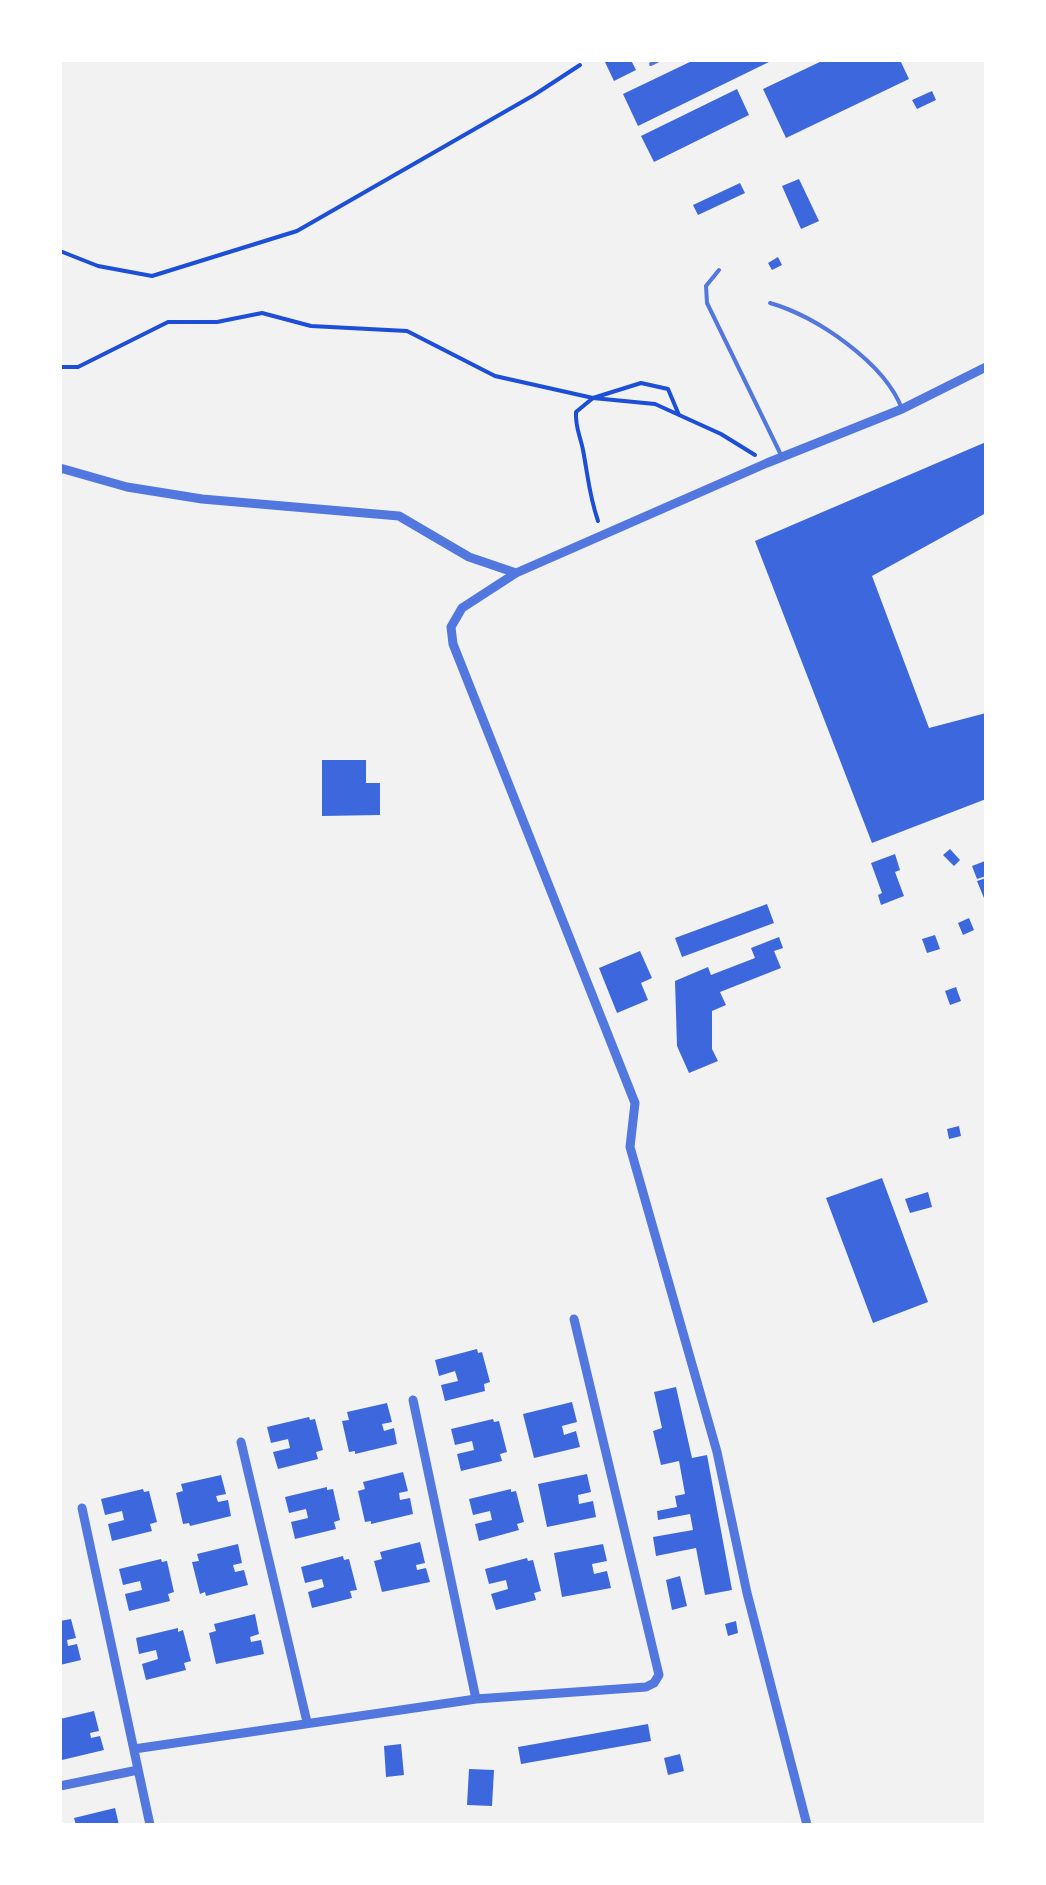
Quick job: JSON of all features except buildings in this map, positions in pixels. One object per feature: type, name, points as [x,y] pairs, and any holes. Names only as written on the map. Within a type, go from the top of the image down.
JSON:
[{"type":"street","points":[[807,1825],[747,1593],[717,1452],[630,1146],[635,1103],[454,644],[452,627],[462,608],[516,573],[768,462],[902,410],[986,368]]},
{"type":"street","points":[[60,468],[127,487],[202,500],[399,516],[469,558],[516,573]]},
{"type":"street","points":[[134,1749],[476,1700],[654,1684],[658,1676],[574,1319]]},
{"type":"street","points":[[413,1400],[476,1700]]},
{"type":"street","points":[[240,1442],[308,1722]]},
{"type":"street","points":[[82,1508],[150,1825]]},
{"type":"street","points":[[60,1786],[138,1770]]},
{"type":"lane","points":[[651,64],[660,60]]},
{"type":"lane","points":[[719,270],[706,286],[706,303],[782,457]]},
{"type":"lane","points":[[770,303],[790,308],[864,358],[897,396],[902,410]]},
{"type":"path","points":[[60,250],[98,266],[152,276],[297,231],[534,95],[580,64]]},
{"type":"path","points":[[60,367],[78,367],[168,322],[218,322],[262,313],[311,326],[407,331],[495,376],[592,398],[654,404],[721,434],[768,462]]},
{"type":"path","points":[[603,535],[586,487],[576,412],[592,398],[641,383],[668,389],[680,417]]}]
